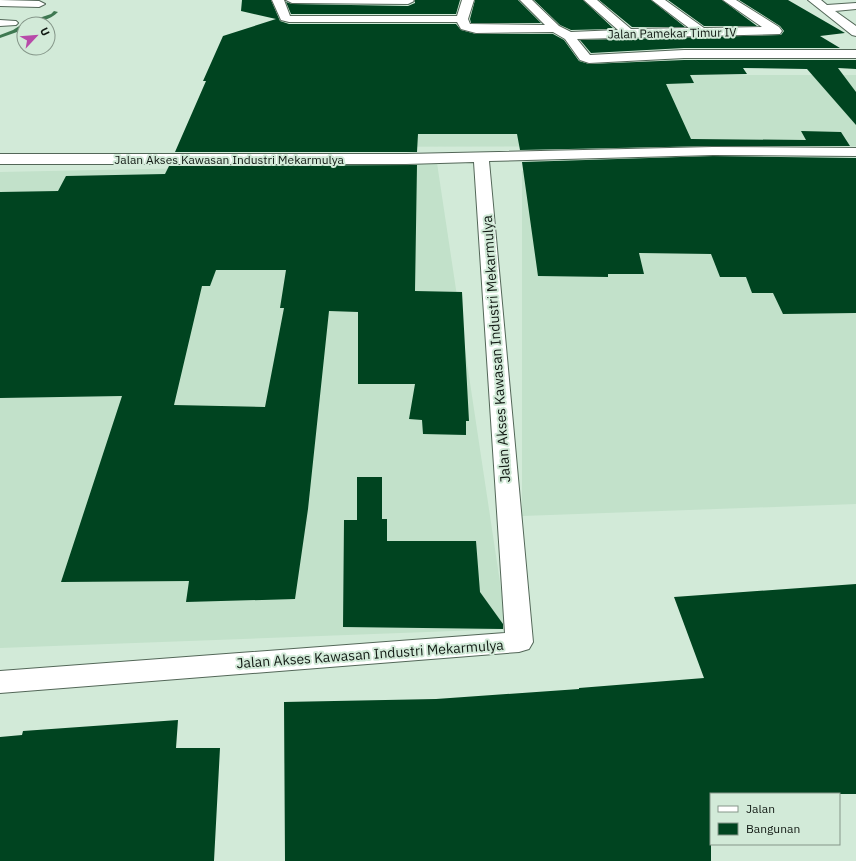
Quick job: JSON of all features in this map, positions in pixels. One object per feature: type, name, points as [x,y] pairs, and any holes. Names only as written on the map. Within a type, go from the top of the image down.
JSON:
[{"type":"street","points":[[278,0],[285,18],[289,19],[462,19]]},
{"type":"street","points":[[292,0],[408,1],[410,20]]},
{"type":"street","points":[[468,0],[462,19],[463,25],[468,28],[556,28]]},
{"type":"street","points":[[526,0],[556,28],[570,36],[584,57],[589,59],[684,54],[856,54]]},
{"type":"street","points":[[590,0],[628,33]]},
{"type":"street","points":[[658,0],[702,32]]},
{"type":"street","points":[[729,0],[808,54]]},
{"type":"street","points":[[814,0],[856,32]]},
{"type":"street","points":[[0,3],[39,4]]},
{"type":"street","points":[[825,8],[856,6]]},
{"type":"street","points":[[0,23],[12,23]]},
{"type":"street","name":"Jalan Pamekar Timur IV","points":[[570,36],[628,33],[775,30]]},
{"type":"street","name":"Jalan Akses Kawasan Industri Mekarmulya","points":[[0,159],[481,158],[713,151],[856,152]]},
{"type":"street","name":"Jalan Akses Kawasan Industri Mekarmulya","points":[[0,682],[519,642],[481,158]]},
{"type":"shaded area","points":[[573,75],[856,75],[856,146],[195,147]]},
{"type":"shaded area","points":[[437,163],[507,629],[0,648],[0,172]]},
{"type":"shaded area","points":[[522,171],[856,171],[856,504],[522,516]]},
{"type":"building","points":[[242,0],[271,0],[280,21],[289,24],[456,24],[461,30],[476,34],[553,34],[564,40],[579,61],[589,64],[684,60],[856,60],[856,69],[838,68],[856,92],[856,125],[807,69],[743,68],[747,74],[690,75],[694,83],[666,84],[691,139],[806,140],[801,131],[841,132],[850,146],[713,146],[520,150],[517,134],[418,134],[417,152],[175,152],[206,81],[203,81],[223,36],[276,19],[241,11]]},
{"type":"building","points":[[415,0],[460,0],[456,14],[291,14],[286,2],[292,4],[408,6],[415,3]]},
{"type":"building","points":[[475,0],[518,0],[541,23],[471,23],[470,19]]},
{"type":"building","points":[[534,0],[583,0],[614,29],[571,30],[560,25]]},
{"type":"building","points":[[599,0],[651,0],[685,27],[632,27]]},
{"type":"building","points":[[668,0],[722,0],[757,26],[704,26]]},
{"type":"building","points":[[739,0],[788,0],[845,33],[820,36],[840,48],[684,48],[591,53],[580,40],[781,35],[784,31],[780,26]]},
{"type":"building","points":[[713,156],[856,158],[856,313],[783,314],[773,293],[752,293],[746,277],[720,277],[711,254],[639,253],[644,274],[608,274],[608,277],[538,276],[522,162]]},
{"type":"building","points":[[417,165],[415,291],[462,292],[469,421],[466,421],[466,435],[423,434],[422,420],[409,419],[415,384],[358,384],[358,312],[329,311],[308,509],[295,599],[186,602],[189,581],[61,582],[122,396],[0,398],[0,192],[58,191],[66,176],[165,174],[169,166]],"holes":[[[216,270],[286,270],[280,308],[284,308],[265,407],[174,405],[202,286],[210,286]]]},
{"type":"building","points":[[357,477],[382,477],[382,519],[387,519],[387,541],[476,541],[480,592],[503,624],[503,629],[343,627],[344,520],[357,520]]},
{"type":"building","points":[[856,584],[856,794],[710,793],[711,861],[285,861],[284,702],[436,699],[579,689],[704,678],[674,597]]},
{"type":"building","points":[[178,720],[176,748],[220,748],[214,861],[0,861],[0,737],[22,735],[23,731]]},
{"type":"waterway","points":[[50,16],[56,12]]},
{"type":"waterway","points":[[0,37],[16,30]]}]
